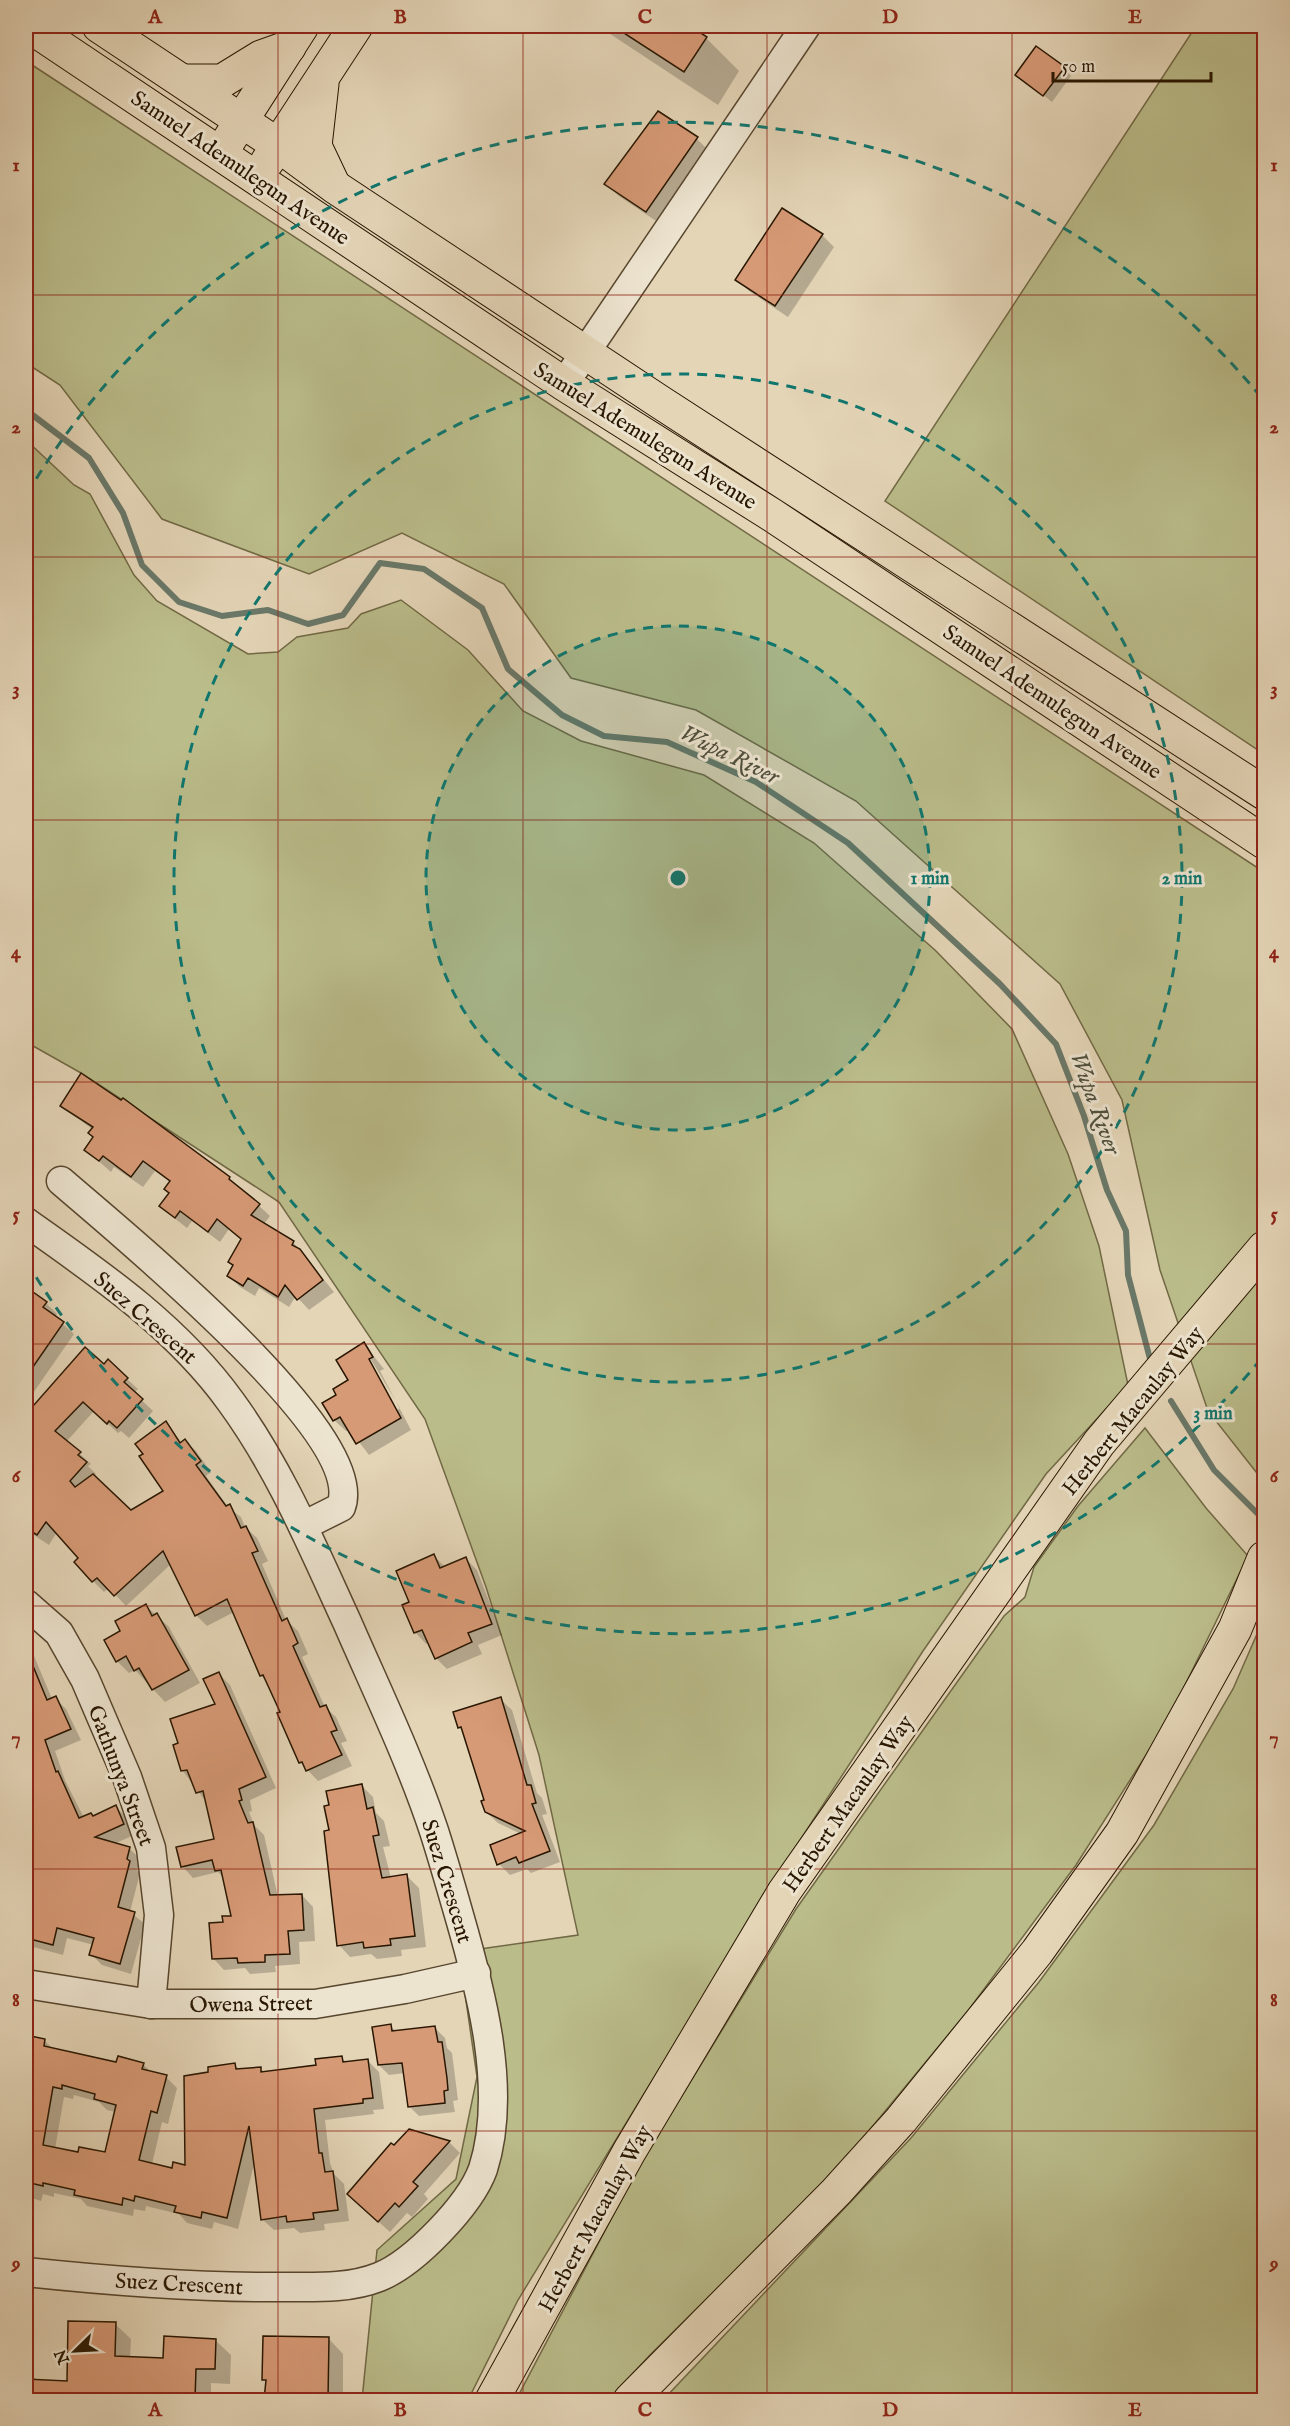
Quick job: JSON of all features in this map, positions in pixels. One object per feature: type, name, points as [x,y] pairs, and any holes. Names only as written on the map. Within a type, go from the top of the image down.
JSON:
[{"type":"main road","name":"Samuel Ademulegun Avenue","points":[[29,26],[564,384],[782,521],[1264,842]]},
{"type":"main road","name":"Samuel Ademulegun Avenue","points":[[99,26],[278,145],[335,187],[660,402],[1264,793]]},
{"type":"main road","points":[[257,177],[356,26]]},
{"type":"main road","points":[[221,153],[295,36]]},
{"type":"main road","points":[[183,81],[222,81],[295,36]]},
{"type":"main road","points":[[322,76],[315,146],[335,187]]},
{"type":"main road","name":"Herbert Macaulay Way","points":[[492,2400],[629,2152],[689,2055],[784,1892],[1099,1443],[1264,1248]]},
{"type":"main road","points":[[630,2400],[783,2249],[901,2120],[1037,1952],[1122,1833],[1235,1629],[1264,1558]]},
{"type":"street","points":[[564,384],[806,26]]},
{"type":"street","points":[[61,1181],[198,1301],[247,1348],[315,1428],[337,1467],[345,1496],[341,1507],[303,1526]]},
{"type":"street","name":"Suez Crescent","points":[[26,1222],[138,1304],[186,1348],[228,1398],[264,1449],[303,1526],[385,1707],[433,1828],[476,1973],[492,2054],[491,2122],[482,2171],[456,2211],[436,2236],[410,2258],[379,2277],[342,2286],[237,2288],[26,2272]]},
{"type":"street","name":"Gathunya Street","points":[[26,1604],[59,1633],[85,1678],[127,1777],[152,1848],[159,1915],[151,2004]]},
{"type":"street","name":"Owena Street","points":[[26,1984],[151,2004],[315,2004],[405,1989],[476,1973]]},
{"type":"green space","points":[[1196,26],[1264,26],[1264,754],[885,501]]},
{"type":"green space","points":[[26,61],[1264,872],[1264,1482],[1208,1411],[1160,1270],[1122,1100],[1060,984],[856,801],[696,710],[571,678],[504,584],[402,533],[309,574],[162,519],[60,385],[26,363]]},
{"type":"green space","points":[[26,440],[74,485],[90,494],[134,575],[157,601],[248,654],[278,652],[297,637],[348,628],[361,614],[401,600],[468,650],[523,711],[581,741],[704,775],[814,843],[936,951],[1012,1029],[1068,1154],[1099,1246],[1128,1385],[1046,1474],[923,1651],[780,1871],[518,2300],[468,2400],[362,2400],[377,2250],[456,2179],[477,2077],[459,1952],[578,1935],[539,1755],[486,1587],[425,1419],[279,1202],[81,1073],[26,1042]]},
{"type":"green space","points":[[1145,1428],[1206,1508],[1248,1556],[1167,1722],[1076,1865],[967,2012],[839,2167],[649,2356],[608,2400],[516,2400],[639,2166],[796,1909],[1004,1616],[1025,1597],[1034,1567],[1078,1506]]},
{"type":"green space","points":[[1264,1618],[1264,2400],[663,2400],[911,2138],[1039,1982],[1154,1825],[1233,1689]]},
{"type":"building","points":[[613,26],[690,26],[707,37],[684,72]]},
{"type":"building","points":[[1036,46],[1065,67],[1043,96],[1015,75]]},
{"type":"building","points":[[658,111],[698,137],[646,212],[604,184]]},
{"type":"building","points":[[782,208],[823,234],[775,306],[735,280]]},
{"type":"building","points":[[81,1073],[121,1100],[123,1098],[230,1177],[229,1179],[260,1204],[251,1215],[294,1241],[292,1245],[300,1249],[323,1280],[297,1300],[285,1285],[278,1297],[248,1278],[243,1286],[227,1276],[233,1265],[228,1262],[241,1239],[217,1219],[208,1232],[180,1211],[175,1218],[159,1206],[169,1193],[164,1189],[170,1181],[143,1161],[131,1177],[103,1156],[99,1161],[84,1150],[93,1137],[88,1133],[93,1127],[60,1106]]},
{"type":"building","points":[[26,1287],[47,1302],[43,1307],[64,1322],[26,1377]]},
{"type":"building","points":[[364,1342],[373,1357],[369,1359],[401,1418],[356,1444],[340,1417],[333,1421],[322,1403],[336,1395],[333,1389],[348,1380],[336,1360]]},
{"type":"building","points":[[85,1347],[104,1364],[108,1359],[128,1378],[124,1382],[143,1399],[117,1428],[109,1421],[107,1424],[83,1402],[55,1431],[81,1452],[78,1455],[87,1462],[70,1481],[75,1487],[93,1474],[131,1510],[163,1491],[139,1456],[143,1454],[135,1444],[166,1421],[180,1443],[185,1439],[201,1461],[196,1465],[226,1506],[230,1504],[241,1528],[246,1526],[258,1551],[252,1553],[282,1621],[287,1618],[298,1643],[293,1646],[320,1707],[326,1705],[337,1730],[331,1732],[342,1755],[306,1771],[302,1762],[299,1763],[277,1713],[280,1712],[263,1675],[260,1676],[227,1599],[195,1616],[163,1551],[114,1596],[97,1578],[92,1582],[74,1562],[78,1558],[46,1522],[37,1535],[26,1528],[26,1414]]},
{"type":"building","points":[[434,1554],[440,1568],[466,1557],[492,1624],[468,1633],[472,1642],[435,1659],[422,1630],[414,1633],[402,1605],[409,1602],[396,1571]]},
{"type":"building","points":[[146,1604],[152,1616],[157,1613],[189,1670],[152,1690],[139,1668],[134,1671],[126,1656],[116,1662],[104,1640],[120,1631],[115,1621]]},
{"type":"building","points":[[26,1649],[47,1700],[56,1696],[71,1729],[45,1740],[56,1772],[58,1771],[79,1818],[91,1813],[93,1816],[116,1805],[124,1824],[95,1837],[130,1847],[127,1859],[130,1861],[118,1907],[135,1912],[120,1964],[89,1955],[94,1938],[57,1928],[53,1945],[26,1938]]},
{"type":"building","points":[[219,1672],[266,1777],[239,1789],[242,1800],[239,1801],[248,1823],[253,1822],[270,1895],[302,1894],[304,1930],[288,1931],[290,1954],[265,1955],[265,1962],[238,1963],[237,1958],[212,1959],[209,1923],[223,1922],[222,1916],[231,1916],[221,1870],[215,1871],[212,1860],[181,1867],[176,1847],[214,1839],[203,1791],[196,1793],[187,1770],[181,1771],[173,1745],[178,1743],[170,1719],[215,1704],[203,1679]]},
{"type":"building","points":[[501,1697],[527,1785],[531,1785],[536,1803],[532,1804],[550,1851],[519,1863],[516,1857],[497,1865],[490,1845],[525,1831],[485,1812],[481,1801],[484,1800],[461,1727],[458,1728],[453,1712]]},
{"type":"building","points":[[362,1784],[367,1809],[373,1807],[379,1835],[373,1836],[382,1878],[407,1874],[415,1936],[390,1939],[391,1945],[364,1948],[363,1942],[337,1946],[324,1831],[329,1830],[324,1806],[329,1805],[326,1791]]},
{"type":"building","points":[[391,2024],[392,2031],[435,2026],[438,2042],[442,2042],[447,2078],[448,2090],[444,2091],[445,2103],[408,2107],[402,2063],[378,2065],[372,2027]]},
{"type":"building","points":[[26,2035],[45,2039],[44,2046],[116,2062],[118,2056],[144,2063],[142,2069],[167,2075],[157,2113],[151,2111],[139,2160],[172,2168],[173,2162],[185,2165],[184,2076],[208,2072],[208,2067],[235,2063],[236,2069],[261,2067],[261,2072],[316,2065],[315,2059],[342,2056],[343,2062],[368,2059],[373,2098],[363,2099],[363,2103],[314,2109],[319,2153],[322,2153],[325,2172],[333,2171],[338,2210],[313,2213],[314,2219],[287,2222],[286,2216],[261,2220],[249,2126],[227,2218],[202,2212],[201,2218],[174,2212],[176,2206],[135,2196],[134,2201],[123,2198],[122,2205],[74,2195],[75,2190],[26,2182]],"holes":[[[62,2085],[95,2094],[94,2099],[116,2105],[105,2152],[79,2147],[78,2152],[43,2145],[53,2087],[62,2089]]]},
{"type":"building","points":[[409,2129],[450,2141],[413,2182],[418,2186],[399,2207],[395,2203],[378,2222],[347,2194],[391,2143],[394,2145]]},
{"type":"building","points":[[68,2321],[116,2322],[115,2356],[163,2358],[164,2336],[216,2339],[215,2369],[196,2369],[195,2400],[26,2400],[26,2379],[67,2381]]},
{"type":"building","points":[[263,2336],[329,2337],[328,2400],[264,2400],[266,2380],[262,2380]]},
{"type":"waterway","name":"Wupa River","points":[[26,410],[89,458],[123,513],[142,565],[179,602],[222,616],[268,610],[308,624],[343,615],[380,563],[424,569],[482,608],[508,669],[562,715],[604,736],[667,742],[756,782],[848,843],[1000,984],[1056,1044],[1084,1116],[1107,1190],[1126,1231],[1128,1275],[1150,1359]]},
{"type":"waterway","name":"Wupa River","points":[[1171,1401],[1214,1470],[1263,1519]]}]
